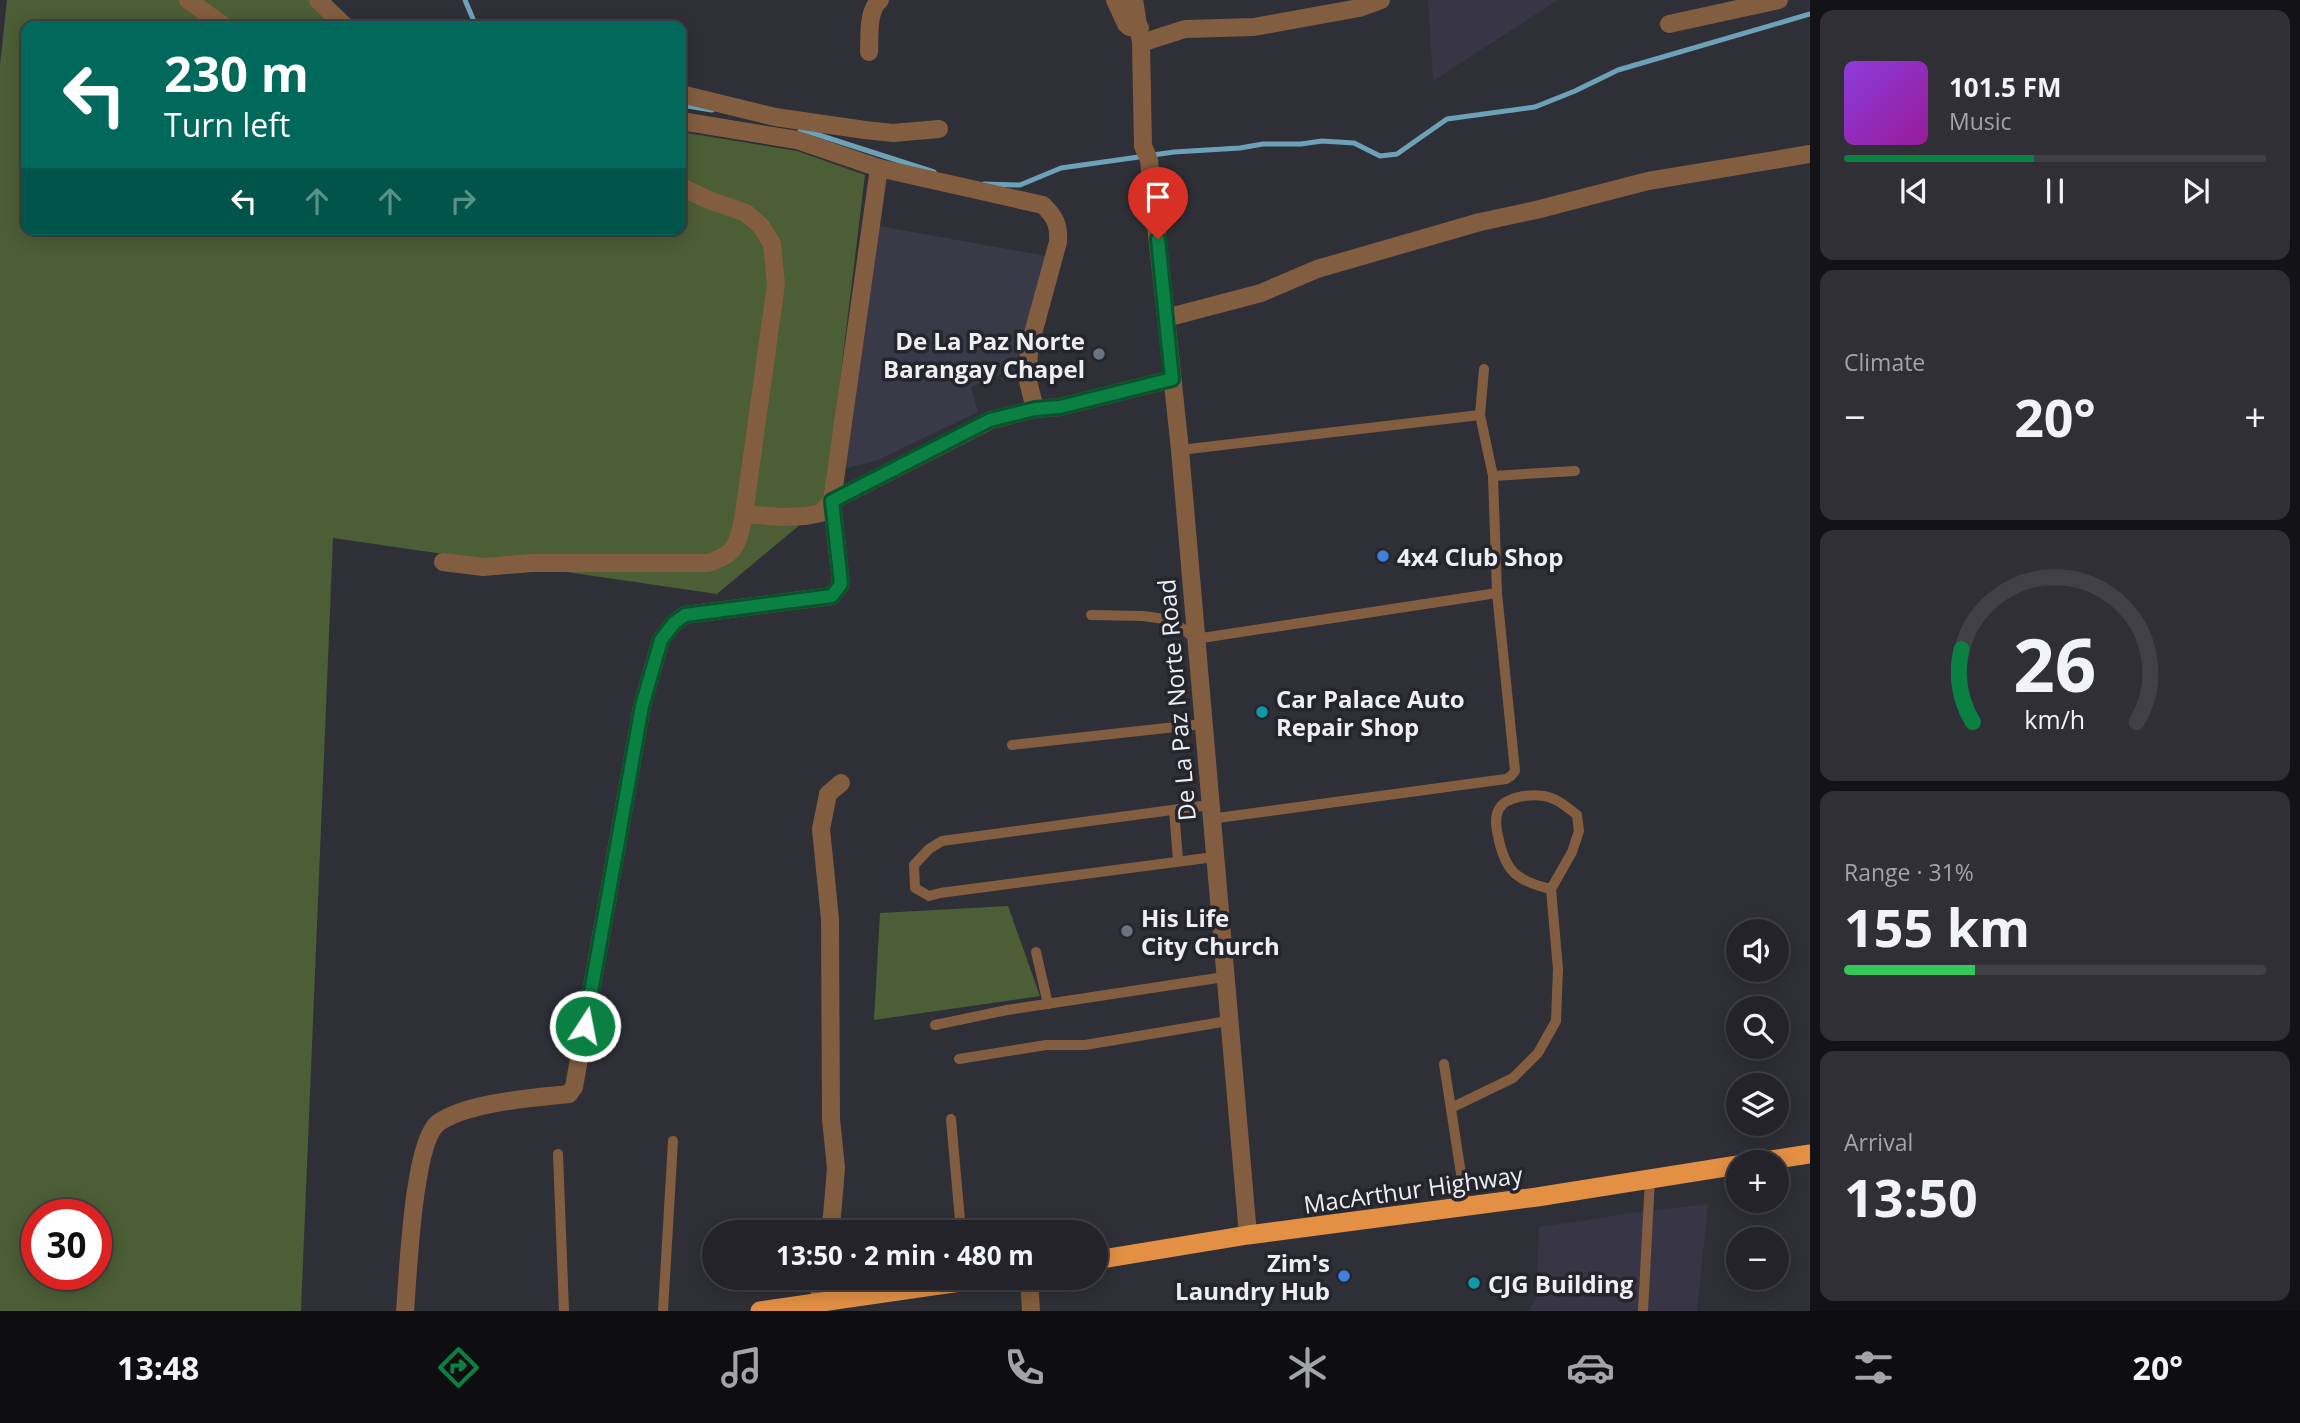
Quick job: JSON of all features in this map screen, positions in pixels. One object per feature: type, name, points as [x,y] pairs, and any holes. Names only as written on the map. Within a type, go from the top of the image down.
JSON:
[{"type":"highway","points":[[1789,1157],[1810,1154]]},
{"type":"highway","name":"MacArthur Highway","points":[[1108,1258],[1248,1235],[1367,1221],[1726,1167]]},
{"type":"highway","points":[[760,1311],[895,1290]]},
{"type":"street","points":[[188,0],[217,21]]},
{"type":"street","points":[[318,0],[340,21]]},
{"type":"street","points":[[869,52],[872,15],[875,4],[880,0]]},
{"type":"street","points":[[1115,0],[1129,27],[1140,36],[1185,29],[1254,27],[1359,8],[1381,0]]},
{"type":"street","name":"De La Paz Norte Road","points":[[1134,0],[1140,36],[1146,153],[1180,450],[1248,1235]]},
{"type":"street","points":[[1669,24],[1728,6],[1779,0]]},
{"type":"street","points":[[686,95],[775,117],[865,130],[893,133],[939,129]]},
{"type":"street","points":[[686,122],[797,140],[879,168],[1043,205],[1057,219],[1058,242],[1029,348],[1028,381],[1035,409]]},
{"type":"street","points":[[1166,318],[1261,293],[1317,269],[1480,222],[1648,181],[1810,154]]},
{"type":"street","points":[[405,1311],[420,1167],[429,1135],[437,1124],[455,1114],[480,1107],[519,1099],[569,1094],[574,1087],[642,706],[661,640],[674,623],[685,615],[832,596],[841,584],[832,501],[879,168]]},
{"type":"street","points":[[443,562],[483,567],[532,563],[708,563],[729,555],[737,546],[744,514],[776,284],[772,244],[761,226],[746,213],[686,189]]},
{"type":"street","points":[[744,514],[782,517],[821,513],[832,501],[990,420],[1035,409],[1060,407],[1172,379]]},
{"type":"street","points":[[831,1220],[836,1168],[831,1119],[830,919],[821,829],[828,794],[841,783]]},
{"type":"street","points":[[820,1290],[820,1302]]},
{"type":"street","points":[[1030,1290],[1031,1311]]},
{"type":"lane","points":[[1214,857],[940,892],[929,896],[915,888],[914,865],[929,849],[942,841],[1174,810],[1210,812],[1506,779],[1511,776],[1515,771],[1497,593],[1493,475],[1480,415],[1485,369]]},
{"type":"lane","points":[[1180,450],[1480,415]]},
{"type":"lane","points":[[1493,475],[1575,471]]},
{"type":"lane","points":[[1091,615],[1143,616],[1172,620],[1195,639],[1497,593]]},
{"type":"lane","points":[[1012,745],[1203,724]]},
{"type":"lane","points":[[1451,1108],[1513,1078],[1538,1053],[1556,1021],[1558,969],[1551,889],[1576,842],[1579,831],[1577,816],[1565,805],[1545,796],[1512,798],[1499,808],[1497,817],[1497,830],[1505,864],[1531,884],[1551,889]]},
{"type":"lane","points":[[1174,810],[1178,860]]},
{"type":"lane","points":[[1036,953],[1048,1004]]},
{"type":"lane","points":[[935,1026],[1048,1004],[1224,977]]},
{"type":"lane","points":[[959,1059],[1046,1045],[1085,1045],[1228,1021]]},
{"type":"lane","points":[[1444,1065],[1466,1206]]},
{"type":"lane","points":[[951,1119],[960,1220]]},
{"type":"lane","points":[[663,1311],[673,1141]]},
{"type":"lane","points":[[558,1154],[564,1311]]},
{"type":"lane","points":[[1643,1311],[1650,1178]]},
{"type":"shaded area","points":[[1428,0],[1558,0],[1433,81]]},
{"type":"shaded area","points":[[874,225],[1046,256],[1021,366],[971,387],[978,412],[876,461],[839,470]]},
{"type":"shaded area","points":[[1708,1204],[1697,1311],[1528,1311],[1536,1299],[1539,1227]]},
{"type":"green space","points":[[7,0],[309,0],[334,21],[21,21],[21,235],[686,235],[686,133],[797,151],[865,175],[825,504],[717,594],[333,538],[301,1311],[0,1311],[0,65]]},
{"type":"green space","points":[[1008,906],[1040,996],[874,1020],[880,913]]},
{"type":"waterway","points":[[465,0],[474,21]]},
{"type":"waterway","points":[[984,184],[1020,185],[1061,168],[1174,152],[1263,144],[1322,141],[1354,143],[1380,156],[1397,154],[1447,119],[1535,107],[1618,70],[1810,14]]},
{"type":"waterway","points":[[686,106],[712,110]]},
{"type":"waterway","points":[[800,129],[934,172]]},
{"type":"place","name":"De La Paz Norte Barangay Chapel","points":[[1099,354]]},
{"type":"place","name":"4x4 Club Shop","points":[[1383,556]]},
{"type":"place","name":"Car Palace Auto Repair Shop","points":[[1262,712]]},
{"type":"place","name":"His Life City Church","points":[[1127,931]]},
{"type":"place","name":"Zim's Laundry Hub","points":[[1344,1276]]},
{"type":"place","name":"CJG Building","points":[[1474,1283]]},
{"type":"route","points":[[585,1026],[642,706],[661,640],[674,623],[685,615],[832,596],[841,584],[832,501],[990,420],[1035,409],[1060,407],[1172,379],[1158,239]]}]
